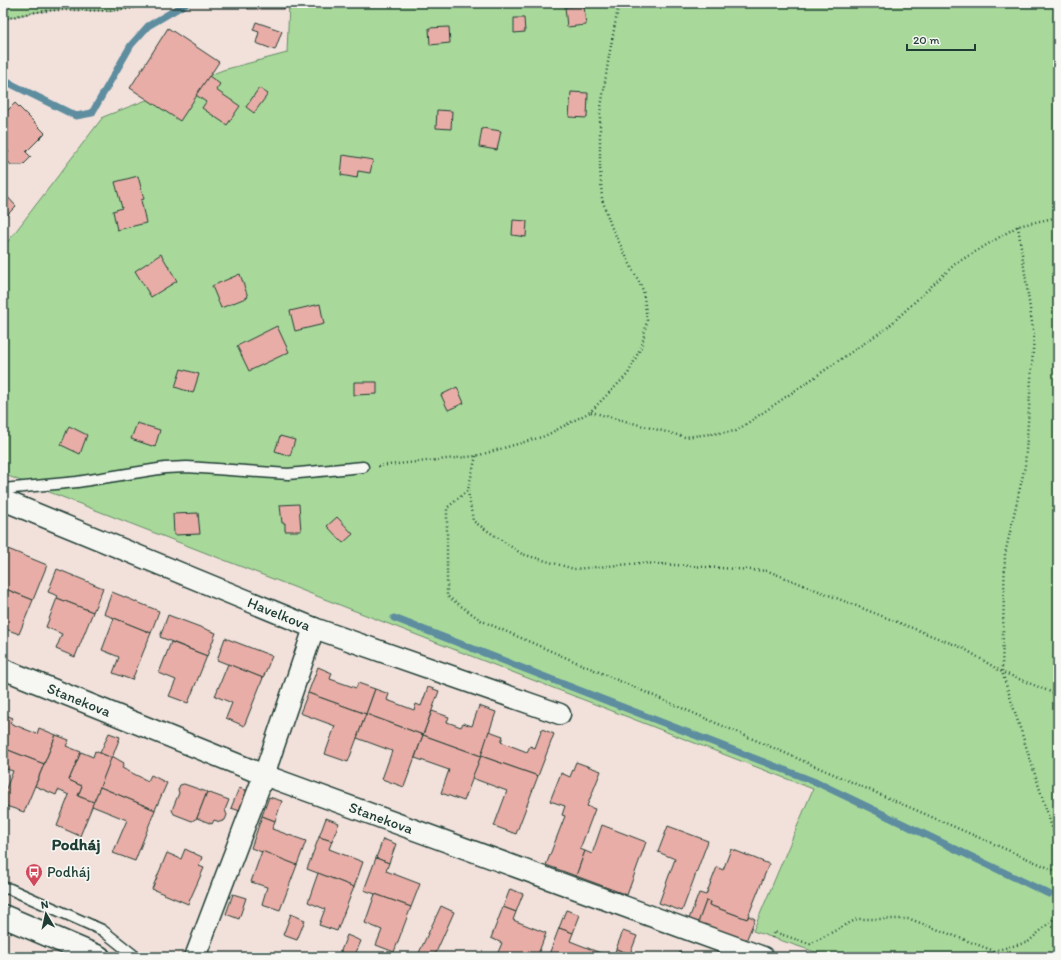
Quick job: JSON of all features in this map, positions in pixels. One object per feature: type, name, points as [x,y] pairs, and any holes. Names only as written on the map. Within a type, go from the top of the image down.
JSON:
[{"type":"street","name":"Havelkova","points":[[3,500],[314,628],[560,714]]},
{"type":"street","points":[[195,957],[264,775],[314,628]]},
{"type":"street","name":"Stanekova","points":[[3,669],[264,775],[766,950]]},
{"type":"street","points":[[3,916],[99,957]]},
{"type":"lane","points":[[3,489],[76,482],[165,468],[187,467],[282,474],[363,467]]},
{"type":"lane","points":[[3,888],[10,889],[102,930],[136,957]]},
{"type":"path","points":[[3,20],[23,14],[57,10],[119,9],[139,7],[148,3]]},
{"type":"path","points":[[363,467],[476,456],[545,436],[590,412],[628,374],[642,345],[647,320],[643,290],[611,226],[602,199],[600,167],[600,114],[608,56],[619,3]]},
{"type":"path","points":[[590,412],[685,437],[736,431],[888,327],[955,264],[1018,226],[1058,216]]},
{"type":"path","points":[[1018,226],[1034,336],[1025,466],[1005,554],[1002,672],[1058,846]]},
{"type":"path","points":[[476,456],[468,490],[473,521],[522,554],[574,569],[642,563],[768,571],[963,648],[1002,672],[1058,695]]},
{"type":"path","points":[[468,490],[447,508],[447,596],[482,621],[1058,872]]},
{"type":"path","points":[[766,950],[774,932],[810,944],[857,919],[910,919],[994,951],[1028,942],[1058,916]]},
{"type":"green space","points":[[3,3],[148,3],[127,9],[104,11],[44,11],[23,14],[3,20]]},
{"type":"green space","points":[[289,3],[1058,3],[1058,957],[830,957],[753,931],[813,789],[3,474],[3,248],[103,117],[223,70],[287,53]]},
{"type":"building","points":[[248,3],[284,3],[284,9],[248,9]]},
{"type":"building","points":[[584,6],[586,25],[567,27],[565,7]]},
{"type":"building","points":[[514,18],[524,18],[525,32],[514,33]]},
{"type":"building","points":[[256,22],[282,31],[275,50],[256,43],[259,32],[253,30]]},
{"type":"building","points":[[449,27],[450,43],[430,45],[429,28]]},
{"type":"building","points":[[168,28],[219,62],[180,121],[130,88]]},
{"type":"building","points":[[209,76],[220,84],[216,90],[240,106],[227,125],[202,108],[206,102],[196,95]]},
{"type":"building","points":[[259,88],[268,94],[254,113],[246,107]]},
{"type":"building","points":[[571,92],[588,93],[587,118],[569,117]]},
{"type":"building","points":[[15,103],[45,133],[26,152],[31,157],[23,165],[11,165],[4,157],[9,152],[3,146],[3,115]]},
{"type":"building","points":[[437,110],[452,111],[451,129],[436,128]]},
{"type":"building","points":[[482,128],[501,131],[497,150],[479,147]]},
{"type":"building","points":[[343,155],[373,160],[370,173],[358,171],[357,178],[341,175]]},
{"type":"building","points":[[138,176],[144,199],[141,200],[146,223],[117,230],[113,211],[122,208],[115,182]]},
{"type":"building","points":[[3,192],[16,206],[3,219]]},
{"type":"building","points":[[513,220],[527,221],[526,237],[512,235]]},
{"type":"building","points":[[161,254],[177,281],[151,297],[135,271]]},
{"type":"building","points":[[240,274],[248,297],[221,308],[212,286]]},
{"type":"building","points":[[320,304],[324,324],[295,331],[290,311]]},
{"type":"building","points":[[277,326],[289,352],[249,371],[237,346]]},
{"type":"building","points":[[181,369],[199,374],[193,393],[175,387]]},
{"type":"building","points":[[354,382],[377,382],[377,394],[354,395]]},
{"type":"building","points":[[457,387],[464,403],[448,410],[441,395]]},
{"type":"building","points":[[137,423],[160,430],[155,447],[131,439]]},
{"type":"building","points":[[69,426],[87,435],[80,454],[61,445]]},
{"type":"building","points":[[280,436],[295,440],[290,456],[275,451]]},
{"type":"building","points":[[299,504],[301,531],[285,531],[285,523],[282,523],[280,505]]},
{"type":"building","points":[[198,513],[200,534],[174,535],[173,514]]},
{"type":"building","points":[[337,517],[353,534],[343,543],[327,526]]},
{"type":"building","points":[[3,547],[47,565],[33,600],[3,588]]},
{"type":"building","points":[[57,569],[103,588],[93,612],[57,598],[58,596],[48,592]]},
{"type":"building","points":[[3,588],[33,600],[19,634],[3,628],[3,620],[7,611],[3,609]]},
{"type":"building","points":[[112,592],[159,611],[151,633],[104,614]]},
{"type":"building","points":[[57,598],[93,612],[75,657],[56,649],[62,634],[46,627]]},
{"type":"building","points":[[168,615],[216,633],[207,656],[160,637]]},
{"type":"building","points":[[114,618],[151,633],[132,680],[113,673],[119,657],[102,650]]},
{"type":"building","points":[[225,638],[272,656],[263,678],[217,660]]},
{"type":"building","points":[[171,642],[207,656],[188,703],[169,696],[176,680],[159,673]]},
{"type":"building","points":[[228,664],[263,678],[244,726],[226,718],[232,703],[215,696]]},
{"type":"building","points":[[318,667],[332,673],[330,679],[356,688],[358,683],[375,689],[366,714],[308,693]]},
{"type":"building","points":[[428,687],[439,691],[423,735],[366,714],[375,689],[389,694],[387,700],[414,710],[416,704],[421,706]]},
{"type":"building","points":[[3,689],[7,690],[3,699]]},
{"type":"building","points":[[308,693],[366,714],[348,762],[325,754],[335,726],[300,713]]},
{"type":"building","points":[[479,706],[496,712],[481,756],[423,735],[432,711],[449,717],[447,722],[461,727],[463,723],[472,726]]},
{"type":"building","points":[[3,714],[13,718],[10,723],[37,734],[39,728],[56,735],[44,764],[3,748]]},
{"type":"building","points":[[366,714],[423,735],[404,787],[382,779],[392,751],[357,738]]},
{"type":"building","points":[[542,729],[554,734],[538,776],[481,756],[489,731],[503,736],[501,742],[527,752],[530,746],[535,748]]},
{"type":"building","points":[[109,733],[120,737],[112,758],[100,753]]},
{"type":"building","points":[[56,735],[69,740],[66,746],[81,752],[69,780],[82,786],[78,796],[94,802],[80,836],[57,826],[69,795],[58,790],[56,795],[35,786]]},
{"type":"building","points":[[423,735],[481,756],[464,801],[441,793],[449,770],[415,758]]},
{"type":"building","points":[[3,748],[44,764],[24,812],[3,805],[3,796],[13,771],[3,768]]},
{"type":"building","points":[[95,751],[112,758],[94,802],[78,796],[82,786],[69,780],[81,752],[93,757]]},
{"type":"building","points":[[112,756],[124,763],[122,768],[148,781],[151,775],[167,783],[155,810],[100,787]]},
{"type":"building","points":[[481,756],[538,776],[516,834],[494,826],[507,791],[472,778]]},
{"type":"building","points":[[576,762],[601,771],[587,806],[595,809],[580,849],[585,851],[576,876],[546,865],[565,816],[562,815],[565,806],[550,801],[561,773],[570,777]]},
{"type":"building","points":[[184,784],[207,792],[197,818],[192,821],[174,814],[172,810],[179,793],[178,790],[180,785]]},
{"type":"building","points":[[100,787],[155,810],[135,861],[113,853],[127,820],[92,806]]},
{"type":"building","points":[[239,788],[250,792],[243,812],[231,808]]},
{"type":"building","points":[[207,792],[229,800],[225,810],[227,815],[225,820],[220,822],[214,820],[212,824],[197,818]]},
{"type":"building","points":[[269,797],[282,801],[275,821],[262,816]]},
{"type":"building","points":[[262,816],[275,821],[272,829],[306,841],[297,865],[251,848]]},
{"type":"building","points":[[326,818],[339,823],[332,841],[319,837]]},
{"type":"building","points":[[602,825],[646,842],[627,895],[576,876],[585,851],[592,854]]},
{"type":"building","points":[[668,826],[708,841],[682,911],[659,903],[675,859],[658,852]]},
{"type":"building","points":[[319,837],[332,841],[329,849],[363,862],[354,887],[307,869]]},
{"type":"building","points":[[383,839],[396,844],[389,863],[376,858]]},
{"type":"building","points":[[185,849],[202,857],[199,866],[204,868],[188,904],[152,889],[167,853],[181,859]]},
{"type":"building","points":[[731,849],[769,864],[747,919],[709,905],[710,902],[706,901],[698,923],[689,919],[699,893],[706,895],[717,867],[723,870]]},
{"type":"building","points":[[262,851],[297,865],[280,910],[262,904],[267,887],[251,882]]},
{"type":"building","points":[[376,858],[389,863],[386,871],[420,884],[411,907],[364,890]]},
{"type":"building","points":[[318,873],[354,887],[337,931],[319,925],[325,909],[308,902]]},
{"type":"building","points":[[510,889],[523,894],[516,912],[503,907]]},
{"type":"building","points":[[233,894],[246,898],[239,919],[226,914]]},
{"type":"building","points":[[375,894],[411,907],[394,952],[376,945],[382,930],[365,923]]},
{"type":"building","points":[[706,901],[710,902],[709,905],[747,919],[749,916],[755,919],[746,941],[698,923]]},
{"type":"building","points":[[441,906],[454,912],[434,957],[417,957]]},
{"type":"building","points":[[503,907],[516,912],[513,920],[546,933],[537,957],[496,957],[502,943],[491,938]]},
{"type":"building","points":[[566,910],[580,915],[573,933],[559,928]]},
{"type":"building","points":[[291,914],[305,920],[297,940],[283,935]]},
{"type":"building","points":[[559,928],[573,933],[570,941],[603,954],[601,957],[548,957]]},
{"type":"building","points":[[623,931],[637,936],[630,954],[616,949]]},
{"type":"building","points":[[347,935],[361,941],[354,957],[339,956]]},
{"type":"building","points":[[616,949],[630,954],[629,957],[613,957]]},
{"type":"building","points":[[680,952],[692,957],[678,957]]},
{"type":"waterway","points":[[3,80],[76,116],[92,113],[131,45],[148,26],[187,3]]},
{"type":"waterway","points":[[394,618],[818,783],[1049,894]]},
{"type":"place","name":"Podháj","points":[[34,887]]},
{"type":"district","name":"Podháj","points":[[76,844]]}]
